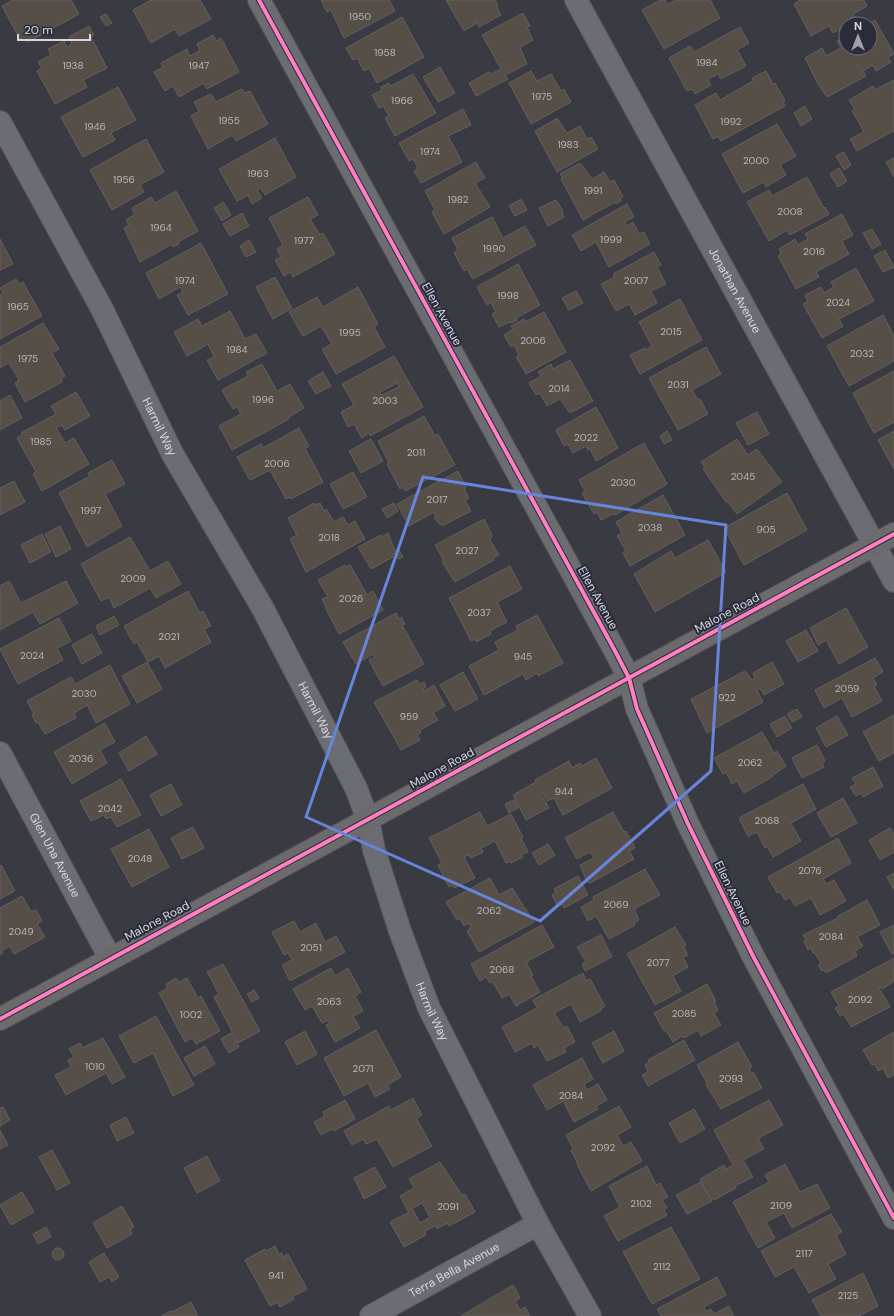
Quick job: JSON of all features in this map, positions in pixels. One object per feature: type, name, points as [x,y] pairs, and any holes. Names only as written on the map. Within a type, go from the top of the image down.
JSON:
[{"type":"street","name":"Ellen Avenue","points":[[259,0],[629,678],[637,709],[688,824],[749,949],[894,1218]]},
{"type":"street","name":"Jonathan Avenue","points":[[576,0],[894,582]]},
{"type":"street","name":"Harmil Way","points":[[0,122],[102,309],[172,453],[262,607],[356,788],[368,820],[374,850],[400,931],[429,1008],[538,1224],[590,1316]]},
{"type":"street","name":"Malone Road","points":[[0,1019],[894,534]]},
{"type":"street","name":"Glen Una Avenue","points":[[0,753],[110,958]]},
{"type":"street","name":"Terra Bella Avenue","points":[[371,1316],[538,1224]]},
{"type":"highlighted area","points":[[423,477],[726,525],[711,771],[540,921],[306,817]]},
{"type":"building","points":[[13,0],[71,0],[79,14],[28,42],[25,37],[20,39],[2,6]]},
{"type":"building","points":[[151,0],[200,0],[211,19],[179,36],[175,29],[151,43],[133,10]]},
{"type":"building","points":[[321,0],[389,0],[395,11],[344,38],[331,10],[327,12]]},
{"type":"building","points":[[446,0],[495,0],[498,5],[496,6],[501,15],[479,27],[477,23],[464,31]]},
{"type":"building","points":[[660,0],[665,0],[668,4],[676,0],[710,0],[720,18],[664,49],[642,10]]},
{"type":"building","points":[[800,0],[864,0],[867,6],[853,14],[854,16],[838,16],[838,30],[833,33],[829,26],[811,36],[794,4]]},
{"type":"building","points":[[523,13],[530,26],[527,27],[533,40],[520,47],[527,64],[505,75],[508,79],[476,96],[469,83],[489,72],[491,74],[501,69],[482,35]]},
{"type":"building","points":[[106,14],[112,23],[106,26],[100,17]]},
{"type":"building","points":[[402,17],[424,57],[377,83],[369,68],[364,71],[357,58],[353,60],[346,48]]},
{"type":"building","points":[[878,25],[894,54],[888,57],[891,62],[876,71],[873,65],[863,71],[866,76],[827,97],[818,84],[805,58],[822,48],[826,56],[838,50],[838,56],[878,56]]},
{"type":"building","points":[[89,26],[94,35],[91,37],[107,68],[83,80],[87,87],[55,104],[37,71],[42,68],[38,62],[51,55],[48,49],[64,41],[67,47],[72,44],[69,37]]},
{"type":"building","points":[[740,27],[749,43],[737,50],[746,66],[721,79],[718,74],[708,79],[711,85],[695,94],[692,89],[687,91],[669,58],[690,46],[694,52]]},
{"type":"building","points":[[213,35],[216,41],[221,38],[239,72],[207,89],[204,83],[179,97],[173,86],[165,91],[154,72],[163,67],[161,63],[187,49],[190,56],[200,50],[197,44]]},
{"type":"building","points":[[440,67],[455,93],[438,102],[423,77]]},
{"type":"building","points":[[531,71],[537,81],[551,74],[561,91],[564,89],[571,102],[531,124],[509,83]]},
{"type":"building","points":[[766,71],[785,101],[783,102],[785,106],[721,141],[718,136],[713,139],[695,105],[716,93],[720,100],[753,81],[752,78]]},
{"type":"building","points":[[413,74],[436,113],[395,136],[385,118],[389,116],[383,106],[379,108],[372,95],[382,90],[381,87],[389,83],[391,86]]},
{"type":"building","points":[[894,80],[894,133],[893,131],[857,151],[850,139],[864,132],[852,111],[855,110],[849,100],[873,86],[875,90]]},
{"type":"building","points":[[118,87],[136,120],[111,133],[115,140],[83,157],[61,117]]},
{"type":"building","points":[[242,89],[244,93],[250,91],[268,124],[236,141],[232,135],[208,149],[191,116],[199,111],[194,102],[211,94],[216,102]]},
{"type":"building","points":[[805,106],[812,119],[801,126],[794,113]]},
{"type":"building","points":[[463,109],[471,125],[448,136],[462,162],[421,183],[414,171],[418,168],[413,159],[409,161],[399,143]]},
{"type":"building","points":[[557,118],[567,133],[580,126],[587,139],[591,137],[598,149],[557,172],[535,131]]},
{"type":"building","points":[[777,124],[796,156],[780,165],[786,175],[766,187],[764,182],[743,193],[722,154]]},
{"type":"building","points":[[275,138],[296,177],[265,195],[261,188],[257,190],[262,198],[252,204],[248,195],[237,201],[219,169]]},
{"type":"building","points":[[146,139],[164,172],[140,185],[144,192],[112,210],[90,170]]},
{"type":"building","points":[[844,152],[851,165],[844,170],[836,156]]},
{"type":"building","points":[[894,158],[894,177],[886,162]]},
{"type":"building","points":[[476,162],[485,178],[475,183],[490,207],[444,234],[432,212],[435,210],[425,191]]},
{"type":"building","points":[[580,163],[592,179],[604,172],[610,182],[614,180],[623,197],[620,199],[621,201],[616,204],[615,202],[583,220],[561,179],[563,178],[560,174]]},
{"type":"building","points":[[839,168],[847,181],[838,187],[830,174]]},
{"type":"building","points":[[807,177],[824,208],[825,207],[829,214],[790,235],[787,230],[769,241],[747,202],[769,190],[772,196]]},
{"type":"building","points":[[176,191],[198,231],[178,242],[179,244],[173,247],[172,244],[140,262],[124,228],[129,225],[126,220],[135,214],[132,208],[151,197],[155,203]]},
{"type":"building","points":[[308,197],[318,215],[310,219],[320,235],[323,233],[335,254],[293,277],[290,272],[284,276],[275,260],[281,257],[277,249],[283,245],[269,218]]},
{"type":"building","points":[[521,199],[527,210],[515,216],[509,206]]},
{"type":"building","points":[[556,200],[563,211],[564,217],[548,226],[539,208]]},
{"type":"building","points":[[223,202],[231,215],[222,221],[214,208]]},
{"type":"building","points":[[627,204],[634,217],[625,222],[627,226],[633,222],[639,234],[644,232],[650,244],[609,267],[596,242],[581,251],[572,235]]},
{"type":"building","points":[[242,213],[249,226],[230,236],[223,224]]},
{"type":"building","points":[[842,214],[853,235],[842,241],[849,254],[816,272],[819,277],[796,289],[778,256],[781,254],[779,249],[795,239],[798,245],[808,239],[805,234]]},
{"type":"building","points":[[492,217],[503,238],[525,226],[536,245],[473,279],[467,269],[464,271],[454,253],[458,250],[452,238]]},
{"type":"building","points":[[872,229],[881,244],[872,249],[863,233]]},
{"type":"building","points":[[0,239],[13,264],[0,270]]},
{"type":"building","points":[[249,240],[256,252],[246,257],[240,246]]},
{"type":"building","points":[[201,243],[228,294],[188,315],[177,295],[183,292],[180,287],[159,299],[146,273]]},
{"type":"building","points":[[885,250],[894,267],[883,272],[874,256]]},
{"type":"building","points":[[654,252],[661,265],[657,267],[666,284],[651,291],[657,303],[635,315],[629,304],[616,311],[601,284],[615,277],[613,274]]},
{"type":"building","points":[[518,264],[540,305],[516,318],[517,320],[499,327],[492,314],[496,312],[491,303],[487,305],[477,287]]},
{"type":"building","points":[[856,268],[874,301],[839,319],[843,326],[822,338],[803,304],[808,301],[805,295],[821,287],[824,293],[834,287],[831,282]]},
{"type":"building","points":[[275,277],[292,308],[273,319],[256,287]]},
{"type":"building","points":[[16,279],[19,284],[23,282],[42,316],[0,339],[0,295],[3,293],[0,288]]},
{"type":"building","points":[[358,287],[378,324],[374,327],[385,347],[336,374],[322,349],[332,344],[321,326],[303,336],[289,312],[317,297],[323,307]]},
{"type":"building","points":[[576,291],[583,303],[569,310],[562,298]]},
{"type":"building","points":[[680,299],[702,340],[640,374],[630,355],[645,348],[646,350],[652,346],[639,322]]},
{"type":"building","points":[[230,311],[245,339],[256,334],[267,353],[218,380],[207,360],[214,357],[208,344],[187,356],[174,332],[198,319],[202,326]]},
{"type":"building","points":[[544,312],[566,352],[526,374],[516,357],[519,355],[514,345],[511,347],[504,335],[513,329],[511,326],[524,319],[525,322]]},
{"type":"building","points":[[883,315],[894,336],[894,361],[849,386],[827,346]]},
{"type":"building","points":[[43,323],[59,349],[52,353],[65,376],[61,379],[62,382],[25,402],[15,383],[19,380],[9,363],[0,368],[0,347]]},
{"type":"building","points":[[706,347],[721,374],[692,390],[698,400],[700,399],[708,414],[678,430],[649,378]]},
{"type":"building","points":[[394,356],[423,407],[370,436],[369,433],[362,438],[354,424],[348,427],[341,412],[354,405],[342,384]],"holes":[[[397,383],[399,387],[382,395],[380,392]]]},
{"type":"building","points":[[570,360],[593,401],[570,413],[560,399],[547,406],[540,393],[536,395],[529,383],[541,376],[538,372],[551,364],[553,369]]},
{"type":"building","points":[[262,364],[277,391],[290,384],[304,408],[289,417],[289,419],[232,450],[219,426],[241,414],[237,407],[233,409],[222,390],[248,376],[246,372]]},
{"type":"building","points":[[894,371],[894,422],[874,433],[853,393]]},
{"type":"building","points":[[323,372],[331,386],[316,394],[308,381]]},
{"type":"building","points":[[76,392],[90,416],[65,430],[62,425],[56,428],[65,443],[74,438],[89,464],[42,491],[33,474],[36,472],[17,438],[22,435],[21,433],[56,414],[51,406]]},
{"type":"building","points":[[10,395],[22,418],[0,430],[0,401]]},
{"type":"building","points":[[596,407],[618,448],[596,461],[590,449],[588,450],[586,446],[573,453],[568,444],[564,446],[556,430]]},
{"type":"building","points":[[757,412],[769,434],[748,445],[736,423]]},
{"type":"building","points":[[424,416],[435,436],[438,434],[455,465],[405,491],[403,487],[400,489],[387,464],[389,463],[378,441]]},
{"type":"building","points":[[299,428],[309,446],[305,448],[323,482],[291,499],[290,497],[286,499],[270,470],[250,480],[237,457],[261,444],[263,448]]},
{"type":"building","points":[[667,431],[672,440],[664,444],[660,436]]},
{"type":"building","points":[[894,431],[894,469],[878,440]]},
{"type":"building","points":[[371,439],[383,461],[361,473],[349,451]]},
{"type":"building","points":[[737,439],[748,455],[757,449],[782,482],[737,514],[727,501],[726,502],[703,469],[705,468],[701,462]]},
{"type":"building","points":[[644,443],[667,484],[615,515],[615,513],[601,520],[597,512],[594,514],[582,493],[585,491],[579,480]]},
{"type":"building","points":[[112,460],[125,484],[105,494],[122,526],[87,547],[59,493],[90,476],[88,473]]},
{"type":"building","points":[[458,471],[466,488],[464,489],[469,498],[465,500],[471,511],[442,526],[434,518],[436,517],[434,512],[409,526],[397,504]]},
{"type":"building","points":[[353,472],[367,497],[343,509],[330,484]]},
{"type":"building","points":[[14,481],[25,502],[0,515],[0,488]]},
{"type":"building","points":[[787,493],[807,530],[744,565],[724,528]]},
{"type":"building","points":[[663,495],[685,535],[630,566],[623,553],[626,551],[617,536],[622,533],[616,522]]},
{"type":"building","points":[[314,503],[315,505],[320,503],[324,511],[326,509],[334,522],[343,517],[348,525],[355,521],[365,539],[306,572],[290,539],[297,535],[288,518]]},
{"type":"building","points":[[394,503],[398,511],[387,518],[382,509]]},
{"type":"building","points":[[484,519],[492,535],[490,540],[499,555],[493,558],[494,560],[455,582],[442,562],[444,561],[435,545]]},
{"type":"building","points":[[60,526],[71,549],[56,557],[45,534]]},
{"type":"building","points":[[388,533],[395,551],[398,549],[403,557],[398,559],[395,554],[392,555],[393,557],[371,569],[358,547]]},
{"type":"building","points":[[42,534],[51,552],[30,563],[21,545]]},
{"type":"building","points":[[130,537],[150,571],[168,561],[181,584],[156,598],[150,588],[114,608],[109,597],[101,601],[81,564]]},
{"type":"building","points":[[708,540],[726,572],[655,612],[634,574],[671,551],[675,558]]},
{"type":"building","points":[[345,565],[346,567],[350,565],[367,595],[373,591],[383,610],[339,634],[325,607],[322,599],[328,597],[318,580]]},
{"type":"building","points":[[510,566],[522,589],[497,602],[507,622],[490,631],[491,634],[476,642],[475,639],[471,641],[449,598]]},
{"type":"building","points":[[9,581],[21,603],[66,581],[78,603],[40,624],[33,612],[0,630],[0,586]]},
{"type":"building","points":[[188,591],[200,613],[203,611],[211,626],[204,629],[211,642],[165,668],[159,656],[148,662],[137,642],[134,644],[124,626]]},
{"type":"building","points":[[846,608],[868,647],[839,664],[826,640],[818,645],[810,628]]},
{"type":"building","points":[[396,613],[399,619],[401,617],[405,624],[402,625],[424,664],[383,686],[369,660],[375,657],[373,654],[356,664],[343,642]]},
{"type":"building","points":[[537,615],[563,663],[538,676],[537,673],[526,680],[523,674],[484,695],[469,666],[499,650],[495,642],[518,630],[516,626]]},
{"type":"building","points":[[114,616],[119,625],[100,635],[96,626]]},
{"type":"building","points":[[59,618],[71,641],[57,648],[63,660],[18,684],[0,649]]},
{"type":"building","points":[[806,630],[818,651],[798,662],[786,641]]},
{"type":"building","points":[[92,634],[102,653],[82,664],[72,645]]},
{"type":"building","points":[[875,658],[883,672],[873,678],[877,685],[874,686],[882,701],[852,717],[842,698],[824,708],[815,690]]},
{"type":"building","points":[[147,662],[162,689],[137,703],[122,676]]},
{"type":"building","points":[[772,662],[784,684],[764,695],[760,688],[757,690],[763,702],[707,733],[691,699],[745,671],[752,680],[755,678],[753,673]]},
{"type":"building","points":[[110,665],[130,704],[96,723],[87,705],[74,713],[76,718],[45,734],[38,722],[36,723],[32,715],[34,714],[27,701],[71,677],[75,684]]},
{"type":"building","points":[[463,672],[478,699],[455,711],[440,685]]},
{"type":"building","points":[[417,680],[420,684],[424,682],[426,687],[423,689],[424,691],[434,685],[445,706],[433,713],[438,720],[420,730],[421,733],[417,735],[420,740],[401,750],[374,702]]},
{"type":"building","points":[[797,709],[802,717],[792,722],[787,714]]},
{"type":"building","points":[[894,715],[894,753],[879,761],[863,732]]},
{"type":"building","points":[[785,716],[792,728],[777,737],[770,724]]},
{"type":"building","points":[[837,716],[848,735],[826,747],[816,728]]},
{"type":"building","points":[[105,723],[115,742],[100,750],[107,763],[72,784],[54,752]]},
{"type":"building","points":[[762,732],[774,753],[777,751],[786,766],[772,777],[744,793],[737,781],[732,784],[726,772],[723,774],[714,758]]},
{"type":"building","points":[[146,736],[157,754],[129,771],[119,753]]},
{"type":"building","points":[[817,745],[825,761],[822,763],[824,767],[802,778],[792,758]]},
{"type":"building","points":[[596,758],[612,788],[563,815],[554,798],[547,801],[543,793],[541,794],[549,808],[526,820],[513,795],[536,782],[535,780],[569,761],[572,768],[580,763],[582,766]]},
{"type":"building","points":[[873,767],[883,786],[863,797],[861,793],[856,796],[850,787],[856,784],[852,778]]},
{"type":"building","points":[[121,779],[141,815],[117,827],[111,817],[106,819],[104,815],[91,821],[80,801]]},
{"type":"building","points":[[171,784],[182,805],[161,816],[150,795]]},
{"type":"building","points":[[803,784],[816,809],[791,823],[801,841],[773,857],[767,846],[765,848],[757,832],[748,836],[739,818]]},
{"type":"building","points":[[843,798],[857,823],[831,837],[817,813]]},
{"type":"building","points":[[514,800],[518,808],[509,813],[505,804]]},
{"type":"building","points":[[480,812],[487,826],[511,814],[523,837],[521,838],[528,852],[521,855],[523,857],[511,863],[510,861],[506,863],[495,841],[481,848],[483,852],[471,858],[469,855],[464,857],[475,878],[454,888],[453,885],[449,887],[438,865],[442,863],[429,838]]},
{"type":"building","points":[[613,812],[635,848],[629,851],[634,859],[590,883],[587,882],[580,865],[594,858],[590,852],[577,859],[565,838]]},
{"type":"building","points":[[193,827],[204,848],[182,859],[171,838]]},
{"type":"building","points":[[890,828],[894,834],[894,852],[880,860],[869,840]]},
{"type":"building","points":[[149,829],[169,867],[132,887],[111,849]]},
{"type":"building","points":[[838,838],[851,863],[823,879],[826,884],[834,880],[846,901],[820,915],[811,898],[795,906],[790,897],[785,900],[780,892],[777,893],[768,877]]},
{"type":"building","points":[[548,844],[555,855],[539,865],[532,853]]},
{"type":"building","points":[[1,865],[15,891],[0,899],[0,866]]},
{"type":"building","points":[[645,869],[660,895],[634,909],[639,920],[634,923],[635,925],[609,939],[596,916],[588,921],[581,907],[594,900],[593,897]]},
{"type":"building","points":[[894,873],[894,890],[887,877]]},
{"type":"building","points":[[578,876],[588,895],[564,908],[562,904],[558,907],[552,895],[556,893],[554,889]]},
{"type":"building","points":[[490,878],[499,895],[512,888],[534,922],[479,952],[467,931],[471,928],[469,923],[464,926],[460,918],[457,920],[446,902]]},
{"type":"building","points":[[22,896],[31,912],[36,910],[42,921],[37,924],[45,937],[14,954],[10,946],[2,951],[3,953],[0,955],[0,908]]},
{"type":"building","points":[[867,900],[880,925],[857,937],[863,946],[855,951],[857,956],[826,973],[824,970],[822,971],[818,965],[821,963],[811,948],[808,950],[804,941],[806,940],[803,935],[838,918],[838,916]]},
{"type":"building","points":[[294,921],[300,932],[316,923],[325,942],[336,936],[345,952],[290,981],[282,965],[292,960],[288,953],[284,955],[272,932]]},
{"type":"building","points":[[542,925],[554,947],[526,962],[533,975],[531,976],[540,992],[516,1006],[509,994],[502,998],[492,981],[490,983],[486,977],[480,981],[471,964]]},
{"type":"building","points":[[894,925],[894,953],[892,954],[880,932]]},
{"type":"building","points":[[675,927],[686,945],[683,946],[688,955],[683,957],[688,967],[673,976],[681,991],[655,1005],[627,954]]},
{"type":"building","points":[[601,935],[612,957],[585,971],[582,964],[586,962],[577,947]]},
{"type":"building","points":[[894,958],[894,981],[883,989],[881,987],[879,988],[890,1007],[851,1027],[844,1014],[840,1016],[835,1008],[839,1006],[831,992]]},
{"type":"building","points":[[223,964],[260,1031],[238,1043],[214,997],[219,994],[207,972]]},
{"type":"building","points":[[331,968],[335,976],[348,968],[361,992],[355,996],[363,1011],[353,1016],[360,1028],[335,1042],[326,1025],[330,1023],[329,1020],[322,1023],[312,1006],[305,1010],[293,989]]},
{"type":"building","points":[[583,973],[586,981],[590,979],[605,1006],[601,1008],[602,1010],[580,1022],[571,1004],[554,1013],[564,1028],[567,1026],[575,1042],[564,1048],[566,1052],[547,1061],[538,1045],[534,1048],[532,1043],[515,1052],[502,1027],[537,1008],[533,1000]]},
{"type":"building","points":[[176,978],[179,982],[187,978],[198,998],[201,996],[220,1031],[196,1044],[192,1038],[185,1042],[159,993],[168,988],[166,984]]},
{"type":"building","points":[[707,984],[716,1001],[714,1002],[718,1010],[714,1013],[721,1025],[701,1036],[698,1030],[684,1038],[682,1036],[673,1042],[666,1030],[664,1031],[654,1013]]},
{"type":"building","points":[[254,990],[259,998],[252,1002],[247,994]]},
{"type":"building","points":[[156,1016],[194,1085],[173,1096],[153,1053],[134,1063],[119,1036]]},
{"type":"building","points":[[376,1030],[401,1077],[387,1085],[390,1089],[375,1097],[368,1083],[344,1096],[324,1058]]},
{"type":"building","points":[[305,1031],[317,1054],[297,1065],[285,1042]]},
{"type":"building","points":[[614,1031],[624,1051],[603,1063],[592,1043]]},
{"type":"building","points":[[894,1032],[894,1075],[888,1078],[883,1068],[878,1071],[875,1064],[872,1065],[863,1050]]},
{"type":"building","points":[[231,1033],[239,1047],[229,1053],[221,1039]]},
{"type":"building","points":[[103,1038],[125,1077],[112,1084],[106,1073],[66,1095],[55,1075],[71,1067],[68,1060],[74,1057],[69,1049],[80,1043],[82,1048]]},
{"type":"building","points":[[684,1040],[695,1060],[648,1086],[642,1075],[648,1072],[645,1065],[649,1062],[648,1060]]},
{"type":"building","points":[[738,1042],[752,1067],[749,1069],[751,1073],[753,1072],[762,1088],[721,1109],[706,1085],[707,1083],[697,1065]]},
{"type":"building","points":[[205,1046],[215,1064],[194,1076],[184,1058]]},
{"type":"building","points":[[582,1058],[593,1079],[584,1084],[587,1090],[598,1084],[607,1100],[596,1106],[598,1109],[574,1122],[563,1101],[547,1110],[533,1085]]},
{"type":"building","points":[[413,1098],[422,1115],[416,1118],[432,1146],[393,1167],[377,1139],[366,1144],[363,1139],[352,1145],[344,1131],[389,1106],[391,1110]]},
{"type":"building","points":[[345,1100],[355,1119],[334,1131],[332,1129],[321,1135],[314,1122],[325,1116],[323,1112]]},
{"type":"building","points":[[769,1100],[783,1125],[758,1138],[764,1149],[743,1160],[753,1177],[735,1186],[736,1188],[714,1200],[713,1198],[710,1200],[700,1179],[724,1165],[726,1169],[733,1165],[714,1130]]},
{"type":"building","points":[[619,1106],[631,1127],[617,1135],[623,1146],[631,1142],[642,1161],[591,1191],[577,1164],[571,1150],[573,1149],[566,1135]]},
{"type":"building","points":[[3,1107],[10,1120],[0,1126],[0,1108]]},
{"type":"building","points":[[694,1109],[705,1129],[680,1143],[669,1123]]},
{"type":"building","points":[[126,1117],[134,1133],[117,1141],[110,1125]]},
{"type":"building","points":[[0,1130],[8,1145],[0,1149]]},
{"type":"building","points":[[52,1150],[70,1183],[57,1190],[39,1157]]},
{"type":"building","points":[[207,1156],[220,1181],[197,1193],[184,1168]]},
{"type":"building","points":[[440,1162],[462,1195],[465,1194],[475,1212],[449,1226],[447,1223],[437,1229],[435,1226],[425,1231],[426,1235],[404,1247],[390,1222],[413,1210],[420,1223],[430,1217],[422,1203],[408,1211],[400,1196],[414,1188],[409,1179]]},
{"type":"building","points":[[785,1164],[800,1192],[817,1184],[830,1208],[792,1228],[784,1213],[766,1222],[775,1238],[758,1248],[733,1202],[769,1182],[765,1175]]},
{"type":"building","points":[[647,1166],[656,1185],[660,1183],[668,1197],[662,1200],[667,1208],[664,1210],[667,1215],[618,1241],[604,1216],[620,1207],[609,1186]]},
{"type":"building","points":[[375,1167],[386,1187],[364,1199],[354,1178]]},
{"type":"building","points":[[701,1182],[712,1201],[687,1214],[676,1195]]},
{"type":"building","points":[[22,1192],[34,1212],[11,1225],[0,1205]]},
{"type":"building","points":[[122,1206],[134,1227],[130,1229],[132,1234],[107,1248],[93,1223]]},
{"type":"building","points":[[831,1214],[842,1232],[836,1235],[846,1254],[828,1264],[836,1279],[809,1293],[794,1267],[775,1277],[761,1251]]},
{"type":"building","points":[[46,1227],[51,1237],[38,1244],[33,1234]]},
{"type":"building","points":[[671,1227],[700,1279],[652,1304],[623,1252]]},
{"type":"building","points":[[275,1246],[279,1254],[282,1253],[283,1257],[288,1254],[307,1289],[292,1297],[294,1299],[280,1307],[278,1302],[270,1306],[245,1260],[265,1249],[266,1251]]},
{"type":"building","points":[[56,1248],[60,1248],[64,1254],[60,1260],[56,1260],[52,1256],[52,1252]]},
{"type":"building","points":[[104,1253],[119,1277],[112,1282],[109,1277],[100,1282],[89,1262]]},
{"type":"building","points":[[863,1273],[878,1306],[859,1316],[821,1316],[812,1300]]},
{"type":"building","points":[[717,1277],[726,1295],[704,1307],[706,1312],[711,1309],[714,1314],[729,1306],[734,1316],[661,1316],[657,1309]]},
{"type":"building","points":[[513,1285],[520,1298],[515,1301],[520,1310],[525,1307],[530,1316],[461,1316]]},
{"type":"building","points":[[191,1302],[198,1316],[161,1316],[171,1311],[172,1312]]},
{"type":"cycle path","points":[[259,0],[614,649],[629,678],[637,709],[688,824],[753,956],[894,1218]]},
{"type":"cycle path","points":[[0,1019],[894,534]]}]
